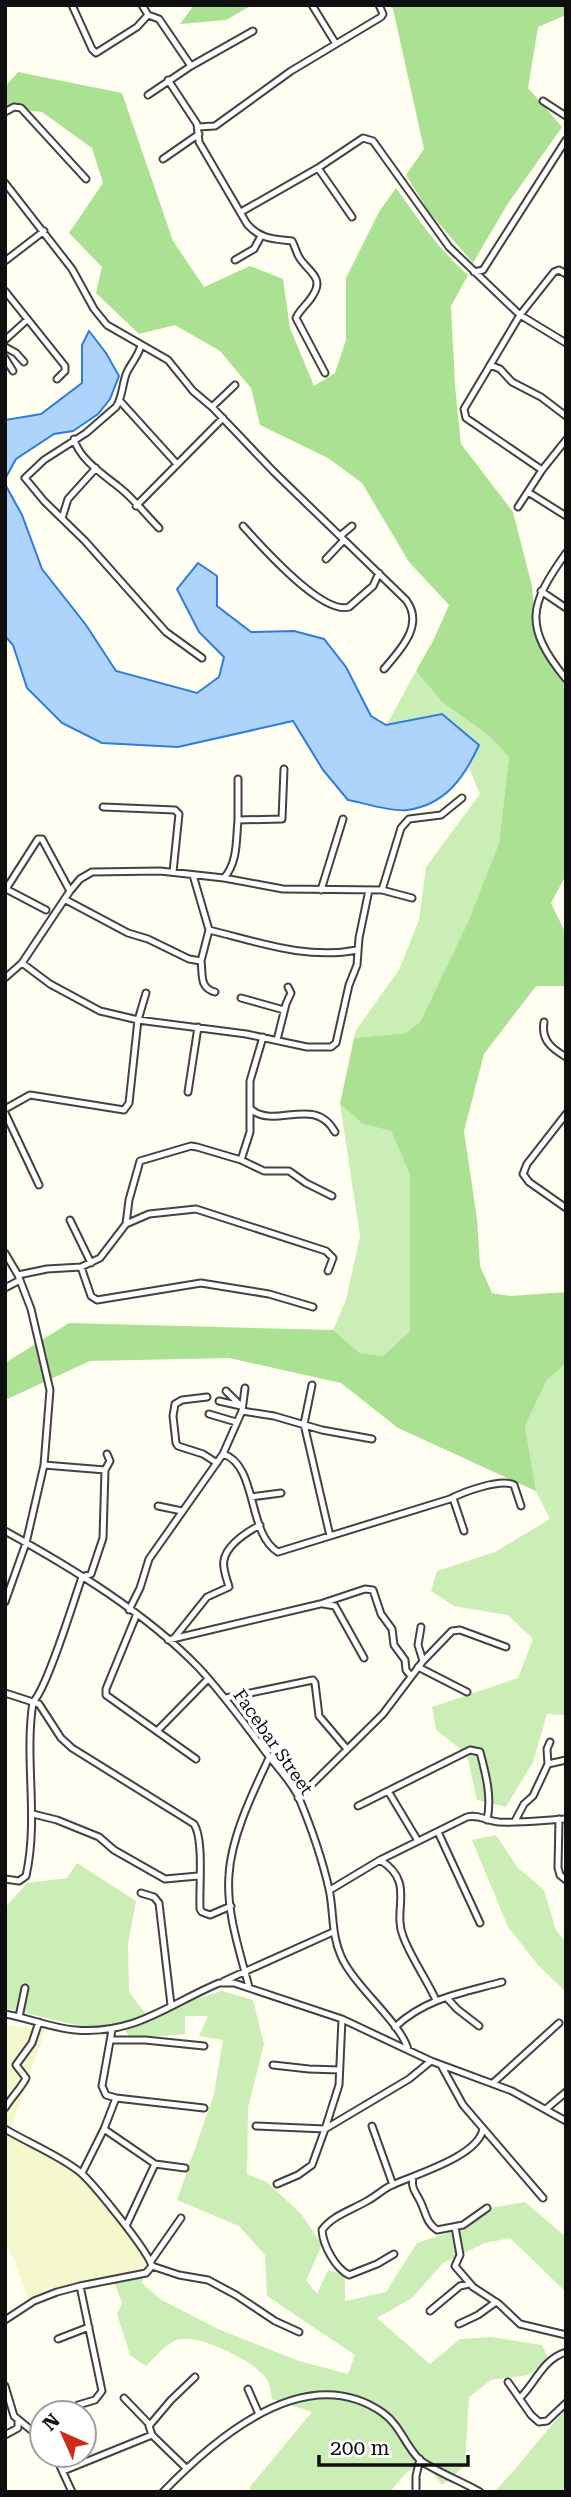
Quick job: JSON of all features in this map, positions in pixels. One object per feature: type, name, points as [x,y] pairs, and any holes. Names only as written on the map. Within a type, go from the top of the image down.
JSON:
[{"type":"street","points":[[72,5],[96,53],[137,27],[148,15]]},
{"type":"street","points":[[142,5],[148,15],[159,19],[191,66]]},
{"type":"street","points":[[312,5],[336,44]]},
{"type":"street","points":[[163,159],[198,131],[215,125],[291,71],[381,17],[383,14],[379,5]]},
{"type":"street","points":[[148,94],[253,31]]},
{"type":"street","points":[[168,80],[198,131],[199,142],[249,228],[275,241],[292,242],[298,255],[315,274],[316,292],[296,318],[325,373]]},
{"type":"street","points":[[543,101],[566,116]]},
{"type":"street","points":[[5,112],[14,107],[21,108],[86,179]]},
{"type":"street","points":[[241,212],[318,168],[363,138],[373,141],[449,247],[520,315],[566,343]]},
{"type":"street","points":[[474,272],[483,270],[566,140]]},
{"type":"street","points":[[318,168],[352,218]]},
{"type":"street","points":[[5,183],[72,269],[94,309],[107,325],[168,360],[186,383],[411,606],[414,616],[408,639],[384,669]]},
{"type":"street","points":[[5,261],[44,231]]},
{"type":"street","points":[[235,260],[254,249],[261,236]]},
{"type":"street","points":[[542,470],[466,418],[464,410],[520,315],[547,279],[566,263]]},
{"type":"street","points":[[559,270],[566,274]]},
{"type":"street","points":[[5,292],[65,366],[57,379]]},
{"type":"street","points":[[5,340],[27,320]]},
{"type":"street","points":[[141,345],[139,354],[126,376],[120,401],[102,421],[44,460],[26,478],[38,495],[104,560],[166,632],[202,658]]},
{"type":"street","points":[[5,347],[16,353],[24,362]]},
{"type":"street","points":[[5,358],[13,371]]},
{"type":"street","points":[[490,365],[500,369],[512,382],[541,397],[566,416]]},
{"type":"street","points":[[212,407],[235,385]]},
{"type":"street","points":[[120,401],[177,464]]},
{"type":"street","points":[[136,506],[223,418]]},
{"type":"street","points":[[74,439],[96,468],[159,528]]},
{"type":"street","points":[[517,507],[566,440]]},
{"type":"street","points":[[62,519],[68,499],[96,468]]},
{"type":"street","points":[[528,492],[566,516]]},
{"type":"street","points":[[243,526],[288,572],[331,606],[345,609],[349,607],[373,586],[379,573]]},
{"type":"street","points":[[326,559],[352,526]]},
{"type":"street","points":[[566,553],[541,591],[535,607],[540,637],[551,660],[566,678]]},
{"type":"street","points":[[541,591],[566,608]]},
{"type":"street","points":[[238,820],[282,819],[284,769]]},
{"type":"street","points":[[224,877],[234,860],[238,779]]},
{"type":"street","points":[[382,890],[401,828],[410,819],[442,815],[463,797]]},
{"type":"street","points":[[103,807],[175,810],[178,814],[173,873]]},
{"type":"street","points":[[321,890],[343,819]]},
{"type":"street","points":[[46,910],[6,889],[38,839],[42,839],[71,891]]},
{"type":"street","points":[[5,978],[22,963],[80,879],[92,872],[192,874],[224,877],[283,889],[382,890],[412,898]]},
{"type":"street","points":[[192,874],[209,930],[201,961],[203,983],[215,992]]},
{"type":"street","points":[[22,963],[50,984],[90,1006],[138,1020],[327,1048],[334,1045],[349,985],[357,965],[357,950],[369,890]]},
{"type":"street","points":[[66,900],[128,933],[148,939],[189,959],[201,961]]},
{"type":"street","points":[[209,930],[293,951],[335,953],[357,950]]},
{"type":"street","points":[[277,1040],[291,993],[288,987]]},
{"type":"street","points":[[39,1185],[5,1111],[30,1095],[124,1110],[129,1102],[138,1020],[146,993]]},
{"type":"street","points":[[241,998],[284,1010]]},
{"type":"street","points":[[544,1022],[543,1034],[546,1042],[566,1056]]},
{"type":"street","points":[[188,1092],[198,1027]]},
{"type":"street","points":[[242,1160],[253,1113],[250,1081],[263,1037]]},
{"type":"street","points":[[253,1113],[317,1114],[328,1121],[335,1132]]},
{"type":"street","points":[[566,1114],[527,1164],[523,1174],[529,1182],[566,1208]]},
{"type":"street","points":[[126,1224],[136,1168],[142,1159],[191,1146],[242,1160],[264,1171],[289,1171],[332,1196]]},
{"type":"street","points":[[5,1288],[19,1278],[47,1269],[81,1267],[91,1263],[108,1251],[126,1224],[149,1214],[196,1209],[326,1251],[333,1258],[328,1271]]},
{"type":"street","points":[[70,1220],[91,1263]]},
{"type":"street","points":[[5,1253],[19,1278],[31,1309],[50,1390],[44,1465],[26,1543],[5,1602]]},
{"type":"street","points":[[81,1267],[91,1296],[97,1300],[201,1283],[269,1294],[313,1307]]},
{"type":"street","points":[[313,1385],[304,1424],[330,1536]]},
{"type":"street","points":[[129,1611],[149,1559],[223,1454],[242,1409],[245,1388]]},
{"type":"street","points":[[226,1391],[242,1409]]},
{"type":"street","points":[[207,1396],[182,1400],[175,1404],[173,1416],[176,1443],[217,1463]]},
{"type":"street","points":[[219,1401],[322,1430],[372,1439]]},
{"type":"street","points":[[209,1414],[236,1422]]},
{"type":"street","points":[[5,1879],[19,1881],[26,1877],[31,1853],[33,1814],[30,1777],[33,1702],[50,1667],[82,1577],[91,1574],[103,1538],[105,1470],[110,1461],[107,1454]]},
{"type":"street","points":[[223,1454],[233,1458],[237,1464],[260,1525],[271,1547],[278,1552],[506,1482],[514,1485],[521,1507]]},
{"type":"street","points":[[44,1465],[105,1470]]},
{"type":"street","points":[[251,1497],[281,1493]]},
{"type":"street","points":[[453,1498],[464,1531]]},
{"type":"street","points":[[158,1506],[182,1511]]},
{"type":"street","points":[[172,1639],[206,1597],[229,1587],[224,1565],[225,1556],[245,1534],[260,1525]]},
{"type":"street","name":"Facebar Street","points":[[5,1531],[82,1577],[172,1639],[226,1698],[299,1798],[330,1890],[333,1933],[341,1958],[406,2040],[408,2050]]},
{"type":"street","points":[[172,1639],[320,1604],[365,1589],[373,1590],[381,1615],[392,1629],[394,1645],[405,1660],[406,1670],[411,1676]]},
{"type":"street","points":[[320,1604],[335,1606],[364,1658]]},
{"type":"street","points":[[136,1616],[105,1692],[108,1698],[158,1730],[196,1759]]},
{"type":"street","points":[[421,1627],[418,1645],[423,1661]]},
{"type":"street","points":[[299,1798],[391,1705],[423,1661],[456,1629],[506,1647]]},
{"type":"street","points":[[418,1667],[467,1692]]},
{"type":"street","points":[[158,1730],[208,1679]]},
{"type":"street","points":[[226,1698],[313,1680],[316,1683],[321,1720],[346,1749]]},
{"type":"street","points":[[5,1693],[39,1704],[61,1738],[72,1748],[194,1824],[201,1849],[198,1876],[200,1909],[210,1915],[231,1906]]},
{"type":"street","points":[[515,1821],[524,1804],[533,1796],[548,1764],[547,1749],[550,1742]]},
{"type":"street","points":[[358,1807],[470,1750],[476,1750],[480,1752],[488,1790],[487,1820]]},
{"type":"street","points":[[249,1987],[231,1906],[228,1876],[254,1789],[269,1758]]},
{"type":"street","points":[[548,1764],[566,1760]]},
{"type":"street","points":[[388,1791],[418,1841]]},
{"type":"street","points":[[33,1814],[57,1820],[99,1837],[114,1850],[165,1879],[198,1876]]},
{"type":"street","points":[[330,1890],[380,1860],[473,1815],[487,1820],[563,1819],[558,1868],[560,1875],[566,1880]]},
{"type":"street","points":[[438,1832],[480,1923]]},
{"type":"street","points":[[380,1860],[392,1869],[400,1884],[402,1935],[436,2000]]},
{"type":"street","points":[[141,1893],[154,1897],[159,1903],[171,2005]]},
{"type":"street","points":[[5,2014],[77,2030],[112,2030],[138,2023],[171,2005],[333,1933]]},
{"type":"street","points":[[395,2027],[414,2011],[436,2000],[502,1982]]},
{"type":"street","points":[[219,1983],[249,1987],[342,2020],[431,2061],[493,2083],[547,2109],[566,2122]]},
{"type":"street","points":[[19,2017],[24,1988]]},
{"type":"street","points":[[447,1997],[457,2009],[479,2026]]},
{"type":"street","points":[[277,2184],[298,2175],[312,2165],[340,2085],[342,2020]]},
{"type":"street","points":[[5,2108],[26,2078],[16,2065],[32,2043],[38,2022]]},
{"type":"street","points":[[493,2083],[559,2023]]},
{"type":"street","points":[[112,2030],[102,2086],[106,2095],[204,2108]]},
{"type":"street","points":[[111,2040],[145,2040],[204,2046]]},
{"type":"street","points":[[257,2126],[325,2129],[409,2079],[431,2061]]},
{"type":"street","points":[[273,2065],[309,2070],[339,2070]]},
{"type":"street","points":[[441,2065],[463,2105],[543,2198]]},
{"type":"street","points":[[547,2109],[566,2092]]},
{"type":"street","points":[[82,2174],[116,2098]]},
{"type":"street","points":[[372,2126],[393,2185]]},
{"type":"street","points":[[5,2129],[52,2153],[82,2174],[126,2227],[152,2264],[179,2275],[208,2280],[275,2321],[299,2332]]},
{"type":"street","points":[[104,2129],[155,2164],[185,2168]]},
{"type":"street","points":[[394,2254],[349,2275],[343,2272],[328,2250],[322,2233],[324,2227],[336,2217],[393,2185],[438,2166],[474,2146],[481,2139],[483,2129]]},
{"type":"street","points":[[126,2227],[155,2164]]},
{"type":"street","points":[[413,2177],[412,2185],[428,2223],[437,2230],[467,2223],[487,2208]]},
{"type":"street","points":[[5,2320],[34,2301],[80,2286],[146,2273],[181,2218]]},
{"type":"street","points":[[455,2227],[460,2255],[455,2266],[469,2284],[496,2302],[520,2324],[566,2335]]},
{"type":"street","points":[[430,2311],[460,2286],[469,2284]]},
{"type":"street","points":[[80,2286],[102,2391],[96,2399]]},
{"type":"street","points":[[459,2324],[496,2302]]},
{"type":"street","points":[[58,2339],[89,2327]]},
{"type":"street","points":[[520,2398],[532,2386],[545,2364],[566,2352]]},
{"type":"street","points":[[149,2424],[195,2377]]},
{"type":"street","points":[[508,2382],[535,2419],[544,2423],[566,2403]]},
{"type":"street","points":[[5,2386],[14,2416],[28,2428]]},
{"type":"street","points":[[248,2389],[259,2414]]},
{"type":"street","points":[[163,2492],[214,2444],[259,2414],[313,2396],[340,2395],[370,2406],[392,2420],[420,2459],[480,2492]]},
{"type":"street","points":[[124,2399],[149,2424],[152,2435],[186,2468]]},
{"type":"street","points":[[5,2435],[18,2428],[18,2421]]},
{"type":"street","points":[[72,2492],[63,2471],[152,2435]]},
{"type":"street","points":[[416,2492],[415,2476],[420,2459]]},
{"type":"green space","points":[[194,5],[252,5],[226,20],[180,24]]},
{"type":"green space","points":[[389,5],[566,5],[566,15],[538,27],[528,88],[562,127],[507,205],[473,263],[429,212],[406,175],[424,149],[393,9]]},
{"type":"green space","points":[[18,72],[122,93],[173,241],[204,287],[250,266],[283,279],[290,328],[314,386],[335,373],[346,340],[346,278],[379,212],[396,188],[438,245],[468,275],[451,306],[461,444],[513,512],[532,586],[536,637],[566,688],[566,875],[551,903],[566,934],[566,986],[536,986],[484,1054],[464,1131],[477,1219],[480,1266],[492,1293],[510,1296],[566,1292],[566,1363],[547,1380],[525,1426],[536,1491],[398,1428],[341,1383],[229,1358],[90,1361],[5,1400],[5,1363],[69,1323],[333,1330],[360,1353],[383,1356],[410,1331],[410,1175],[391,1131],[363,1124],[340,1104],[354,1038],[406,1033],[420,1022],[468,922],[499,843],[509,757],[487,734],[442,702],[416,671],[449,605],[409,562],[362,483],[328,458],[260,425],[251,388],[220,351],[175,325],[139,334],[96,293],[102,267],[69,233],[103,183],[92,148],[42,112],[5,108],[5,87]]},
{"type":"green space","points":[[416,671],[442,702],[487,734],[509,757],[499,843],[468,922],[420,1022],[406,1033],[354,1038],[356,1030],[399,970],[419,920],[426,867],[480,794],[469,768],[479,745],[386,726]]},
{"type":"green space","points":[[340,1104],[363,1124],[391,1131],[410,1175],[410,1331],[383,1356],[360,1353],[333,1330],[346,1300],[360,1236]]},
{"type":"green space","points":[[566,1363],[566,1715],[547,1714],[533,1762],[506,1807],[477,1800],[467,1754],[436,1730],[432,1707],[518,1678],[533,1639],[508,1615],[454,1606],[431,1591],[437,1571],[495,1552],[550,1519],[536,1491],[525,1426],[547,1380]]},
{"type":"green space","points":[[496,1835],[517,1867],[544,1890],[556,1930],[566,1943],[566,1992],[538,1965],[508,1927],[472,1840]]},
{"type":"green space","points":[[77,1863],[136,1901],[128,1944],[129,1992],[146,2014],[222,1991],[253,2000],[264,2044],[248,2108],[247,2174],[267,2182],[302,2215],[322,2245],[306,2280],[317,2294],[328,2270],[345,2275],[345,2301],[386,2292],[417,2243],[450,2232],[490,2208],[525,2202],[566,2237],[566,2292],[510,2238],[485,2243],[443,2263],[412,2298],[377,2318],[430,2364],[460,2339],[491,2337],[542,2345],[549,2360],[528,2375],[491,2380],[469,2397],[465,2466],[442,2485],[425,2462],[407,2472],[390,2492],[252,2492],[249,2488],[312,2412],[272,2399],[266,2378],[259,2371],[237,2356],[209,2343],[183,2339],[174,2341],[146,2366],[130,2355],[117,2314],[122,2303],[113,2279],[144,2273],[142,2283],[160,2299],[218,2329],[299,2361],[348,2374],[355,2355],[267,2296],[265,2255],[239,2226],[177,2200],[214,2094],[223,2040],[199,2036],[208,2016],[185,2016],[185,2034],[131,2039],[121,2025],[84,2027],[5,2008],[5,1908],[27,1883],[67,1878]]},
{"type":"green space","points":[[5,2025],[45,2030],[10,2132],[59,2157],[111,2209],[147,2261],[144,2273],[28,2299],[11,2252],[5,2247]]},
{"type":"green space","points":[[566,2410],[564,2492],[494,2492],[547,2430]]},
{"type":"water","points":[[89,331],[119,376],[110,399],[98,414],[73,431],[54,434],[16,459],[5,479],[5,420],[41,414],[82,383],[82,345]]},
{"type":"water","points":[[5,484],[22,515],[42,569],[86,625],[116,671],[197,693],[219,677],[224,657],[199,632],[177,589],[198,563],[217,576],[217,606],[251,632],[294,631],[324,639],[346,667],[371,716],[386,725],[442,714],[479,745],[467,768],[443,796],[420,807],[393,810],[348,800],[323,770],[293,721],[178,747],[102,743],[62,723],[27,688],[13,645],[5,636]]}]
